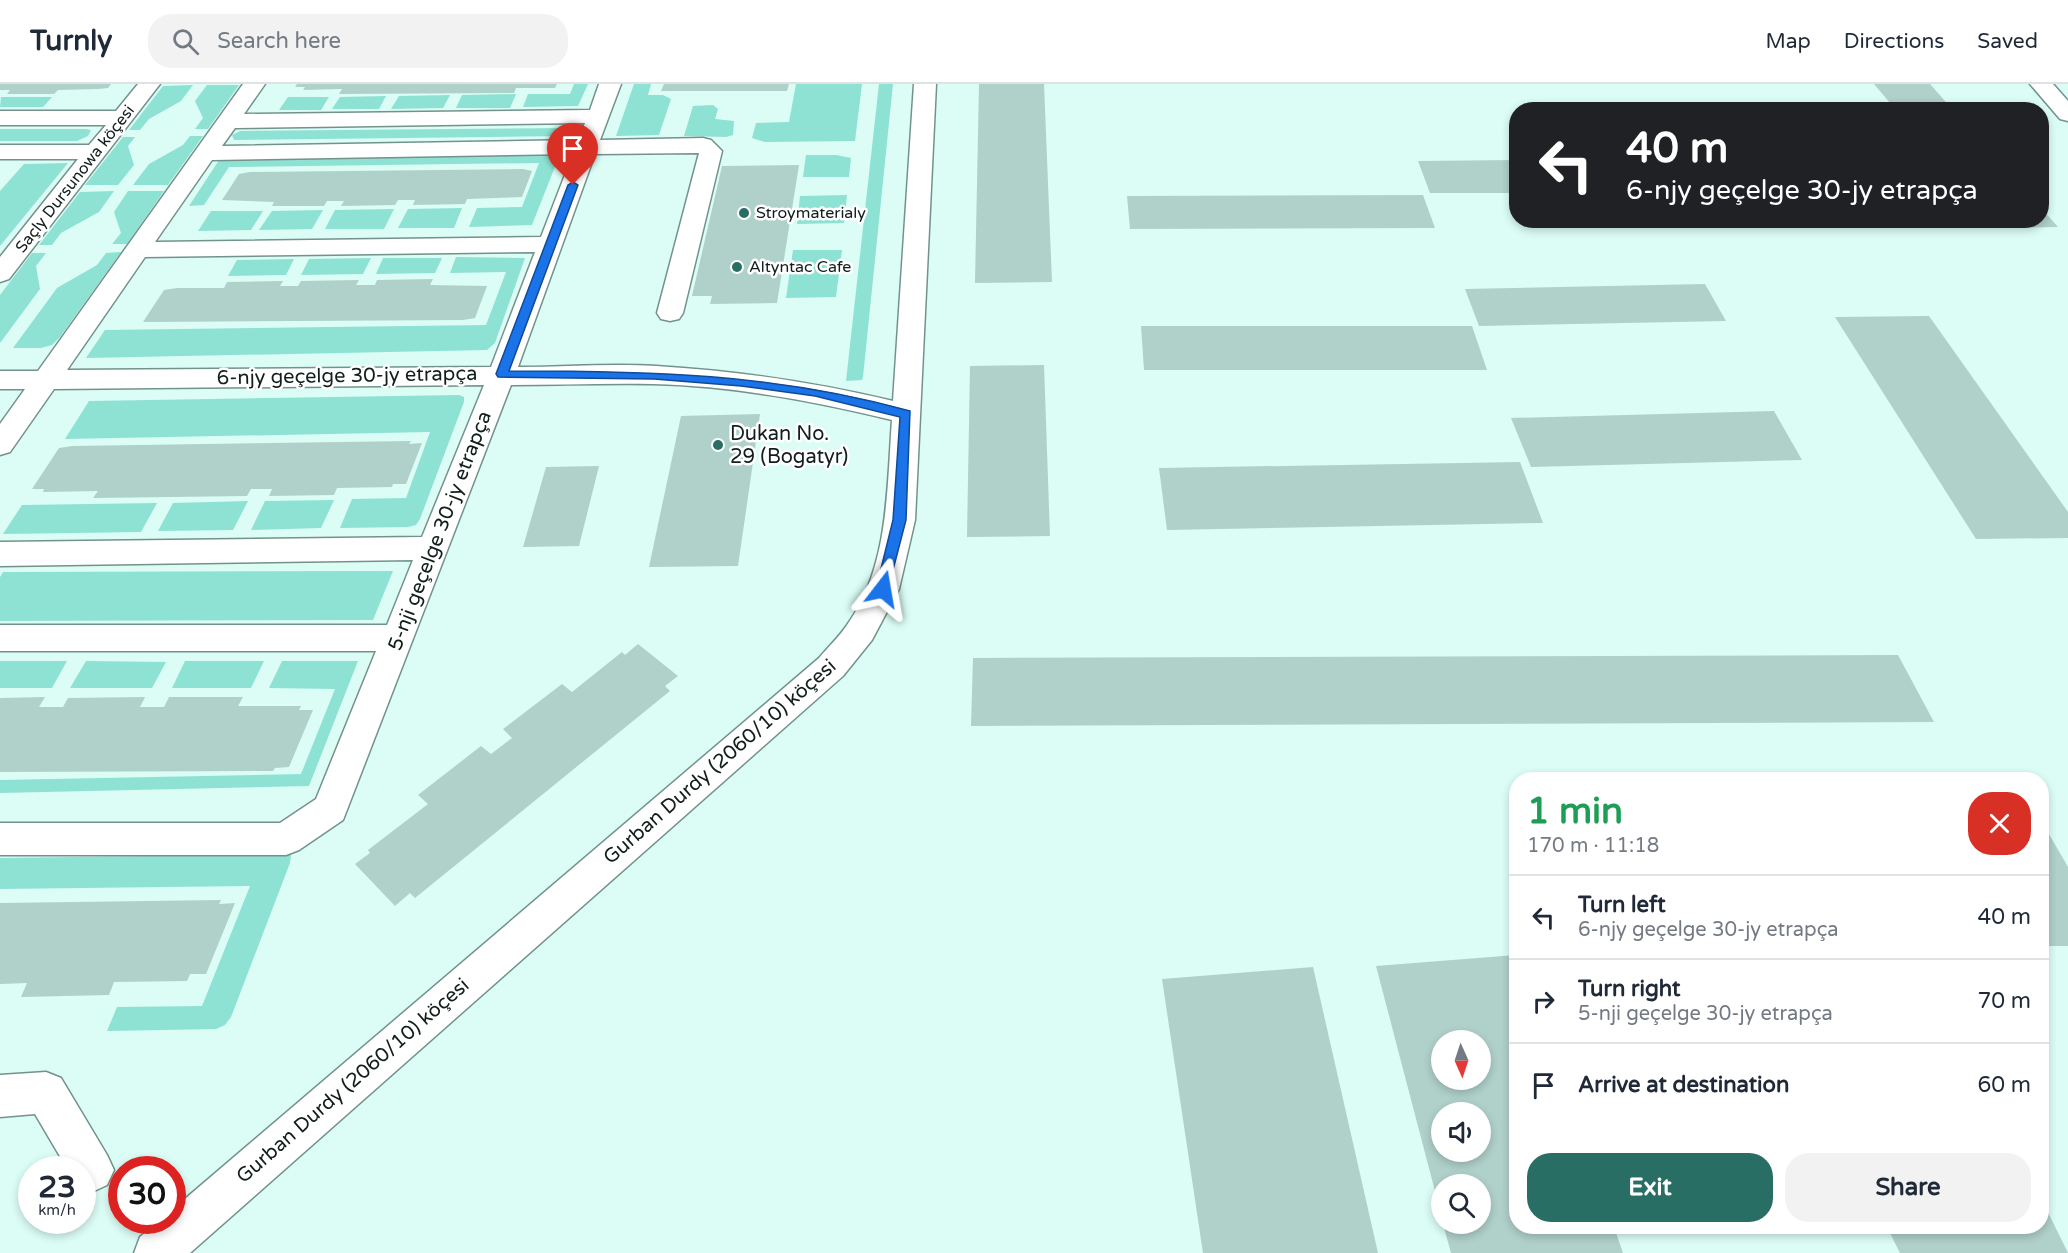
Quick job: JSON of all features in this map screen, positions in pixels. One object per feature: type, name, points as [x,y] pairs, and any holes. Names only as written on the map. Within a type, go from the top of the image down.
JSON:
[{"type":"street","name":"Saçly Dursunowa köçesi","points":[[0,274],[149,84]]},
{"type":"street","points":[[0,446],[254,84]]},
{"type":"street","name":"5-nji geçelge 30-jy etrapça","points":[[0,839],[286,839],[330,809],[502,374],[610,84]]},
{"type":"street","name":"Gurban Durdy (2060/10) köçesi","points":[[156,1253],[831,667],[861,631],[883,589],[900,520],[925,84]]},
{"type":"street","points":[[2042,84],[2068,114]]},
{"type":"street","points":[[229,121],[598,116]]},
{"type":"street","points":[[0,118],[122,118]]},
{"type":"street","points":[[206,153],[588,145],[703,145],[711,151],[670,313]]},
{"type":"street","points":[[0,152],[95,152]]},
{"type":"street","points":[[138,250],[550,244]]},
{"type":"street","name":"6-njy geçelge 30-jy etrapça","points":[[0,380],[502,374],[654,375],[741,382],[815,392],[906,414]]},
{"type":"street","points":[[0,554],[434,548]]},
{"type":"street","points":[[0,639],[399,638]]},
{"type":"street","points":[[0,1096],[46,1093],[84,1156]]},
{"type":"green space","points":[[574,84],[588,84],[578,106],[523,107],[528,94],[570,94]]},
{"type":"green space","points":[[634,84],[651,84],[648,95],[663,95],[671,99],[659,135],[616,136]]},
{"type":"green space","points":[[796,84],[862,84],[855,141],[765,142],[752,138],[756,123],[789,122]]},
{"type":"green space","points":[[879,84],[893,84],[863,377],[862,380],[846,381]]},
{"type":"green space","points":[[193,85],[181,101],[149,119],[140,130],[129,130],[163,86]]},
{"type":"green space","points":[[207,85],[239,85],[208,129],[195,129],[203,118],[195,101]]},
{"type":"green space","points":[[516,94],[510,108],[456,108],[462,95]]},
{"type":"green space","points":[[450,95],[443,108],[391,109],[399,96]]},
{"type":"green space","points":[[386,96],[379,109],[332,109],[340,97]]},
{"type":"green space","points":[[1,97],[52,97],[43,107],[0,107]]},
{"type":"green space","points":[[288,97],[329,97],[321,110],[279,110]]},
{"type":"green space","points":[[713,105],[718,109],[715,119],[734,121],[733,135],[726,137],[684,136],[693,106]]},
{"type":"green space","points":[[566,128],[568,132],[562,136],[234,140],[232,135],[240,131]]},
{"type":"green space","points":[[0,129],[91,130],[88,136],[77,141],[0,141]]},
{"type":"green space","points":[[190,136],[203,136],[168,185],[133,185],[149,164],[183,145]]},
{"type":"green space","points":[[123,137],[135,137],[128,146],[134,165],[118,185],[85,185]]},
{"type":"green space","points":[[223,154],[560,154],[532,225],[469,227],[477,208],[522,207],[539,163],[229,167],[204,205],[189,206]]},
{"type":"green space","points":[[806,155],[836,155],[851,158],[849,177],[803,177]]},
{"type":"green space","points":[[68,163],[0,246],[0,191],[24,164]]},
{"type":"green space","points":[[114,191],[99,212],[61,233],[52,245],[39,245],[80,192]]},
{"type":"green space","points":[[128,191],[164,191],[127,244],[112,244],[121,233],[114,212]]},
{"type":"green space","points":[[847,195],[844,223],[797,224],[800,196]]},
{"type":"green space","points":[[462,208],[454,228],[398,228],[408,209]]},
{"type":"green space","points":[[394,209],[384,229],[325,229],[335,210]]},
{"type":"green space","points":[[323,210],[312,229],[259,230],[272,211]]},
{"type":"green space","points":[[211,211],[263,211],[251,230],[198,231]]},
{"type":"green space","points":[[793,250],[842,250],[836,297],[786,298]]},
{"type":"green space","points":[[121,252],[52,345],[41,348],[13,348],[57,288],[97,265],[106,253]]},
{"type":"green space","points":[[32,253],[46,253],[36,266],[40,289],[0,343],[0,295]]},
{"type":"green space","points":[[456,257],[525,258],[495,343],[487,350],[86,358],[105,330],[486,325],[506,272],[450,273]]},
{"type":"green space","points":[[371,258],[363,274],[301,275],[309,259]]},
{"type":"green space","points":[[383,258],[442,258],[435,273],[376,274]]},
{"type":"green space","points":[[294,259],[286,275],[228,276],[237,260]]},
{"type":"green space","points":[[459,395],[464,397],[464,402],[420,519],[416,525],[408,527],[340,528],[352,499],[406,498],[430,432],[65,439],[89,401]]},
{"type":"green space","points":[[334,500],[321,528],[251,530],[265,501]]},
{"type":"green space","points":[[248,501],[233,530],[158,531],[173,503]]},
{"type":"green space","points":[[157,503],[141,532],[3,534],[22,505]]},
{"type":"green space","points":[[393,571],[373,620],[0,621],[0,577],[3,572]]},
{"type":"green space","points":[[0,661],[67,661],[52,688],[0,688]]},
{"type":"green space","points":[[86,661],[166,662],[152,688],[70,688]]},
{"type":"green space","points":[[185,661],[264,661],[251,688],[172,688]]},
{"type":"green space","points":[[282,661],[358,661],[309,786],[0,793],[0,780],[301,774],[335,689],[269,688]]},
{"type":"green space","points":[[291,855],[290,863],[231,1017],[225,1025],[216,1029],[107,1031],[117,1007],[202,1006],[250,886],[0,889],[0,858]]},
{"type":"building","points":[[0,84],[111,84],[108,88],[58,90],[54,94],[7,94],[10,90],[0,90]]},
{"type":"building","points":[[297,84],[557,84],[555,88],[516,88],[514,93],[339,94],[342,89],[303,90],[305,87],[295,87]]},
{"type":"building","points":[[664,84],[789,84],[787,91],[661,91]]},
{"type":"building","points":[[979,84],[1044,84],[1052,282],[975,283]]},
{"type":"building","points":[[1874,84],[1930,84],[1946,102],[1889,102]]},
{"type":"building","points":[[1509,160],[1509,193],[1430,193],[1418,161]]},
{"type":"building","points":[[799,165],[777,303],[710,304],[712,296],[692,296],[722,166]]},
{"type":"building","points":[[523,169],[532,171],[522,197],[467,199],[465,204],[413,205],[415,200],[398,200],[395,205],[341,206],[344,201],[327,201],[324,206],[272,206],[274,202],[222,200],[239,174],[250,172]]},
{"type":"building","points":[[1423,195],[1435,228],[1130,229],[1127,196]]},
{"type":"building","points":[[2049,217],[2058,227],[2049,227]]},
{"type":"building","points":[[433,279],[430,285],[487,286],[475,318],[463,320],[143,322],[164,290],[177,288],[224,288],[227,282],[283,281],[280,286],[298,286],[301,281],[359,280],[356,285],[375,285],[377,280]]},
{"type":"building","points":[[1705,284],[1726,321],[1479,326],[1465,289]]},
{"type":"building","points":[[1929,316],[2068,512],[2068,538],[1976,539],[1835,317]]},
{"type":"building","points":[[1141,326],[1472,326],[1487,370],[1144,370]]},
{"type":"building","points":[[1044,365],[1050,536],[967,537],[970,366]]},
{"type":"building","points":[[1774,411],[1802,460],[1531,467],[1511,418]]},
{"type":"building","points":[[760,414],[738,566],[649,567],[681,416]]},
{"type":"building","points":[[411,441],[409,444],[422,443],[406,484],[393,484],[392,487],[337,488],[334,495],[269,496],[272,489],[251,489],[247,496],[93,498],[98,491],[43,492],[44,489],[32,489],[59,448],[72,446]]},
{"type":"building","points":[[1520,462],[1543,523],[1167,530],[1159,468]]},
{"type":"building","points":[[599,466],[579,546],[523,547],[546,467]]},
{"type":"building","points":[[638,644],[678,676],[665,686],[670,691],[415,898],[410,893],[395,906],[355,864],[370,853],[368,850],[428,804],[418,795],[481,746],[491,754],[512,738],[503,729],[562,684],[572,692],[622,652],[625,655]]},
{"type":"building","points":[[1898,655],[1934,722],[971,726],[973,658]]},
{"type":"building","points":[[45,697],[39,707],[63,707],[68,698],[145,697],[140,707],[164,707],[169,697],[243,697],[238,706],[301,706],[299,710],[313,710],[289,767],[275,768],[273,771],[0,772],[0,698]]},
{"type":"building","points":[[2049,834],[2068,867],[2068,946],[2049,946]]},
{"type":"building","points":[[221,900],[219,904],[235,903],[206,974],[190,974],[187,981],[114,982],[109,995],[21,997],[27,983],[0,984],[0,903]]},
{"type":"building","points":[[1509,956],[1509,1234],[1616,1234],[1623,1253],[1451,1253],[1446,1234],[1491,1234],[1491,1174],[1431,1174],[1431,1176],[1376,966]]},
{"type":"building","points":[[1313,967],[1378,1253],[1203,1253],[1162,979]]},
{"type":"building","points":[[2049,1214],[2068,1253],[1900,1253],[1890,1234],[2049,1234]]},
{"type":"place","name":"Stroymaterialy","points":[[744,213]]},
{"type":"place","name":"Altyntac Cafe","points":[[737,267]]},
{"type":"place","name":"Dukan No. 29 (Bogatyr)","points":[[718,445]]},
{"type":"route","points":[[573,185],[502,374],[654,375],[741,382],[815,392],[906,414],[900,520],[883,589]]}]
